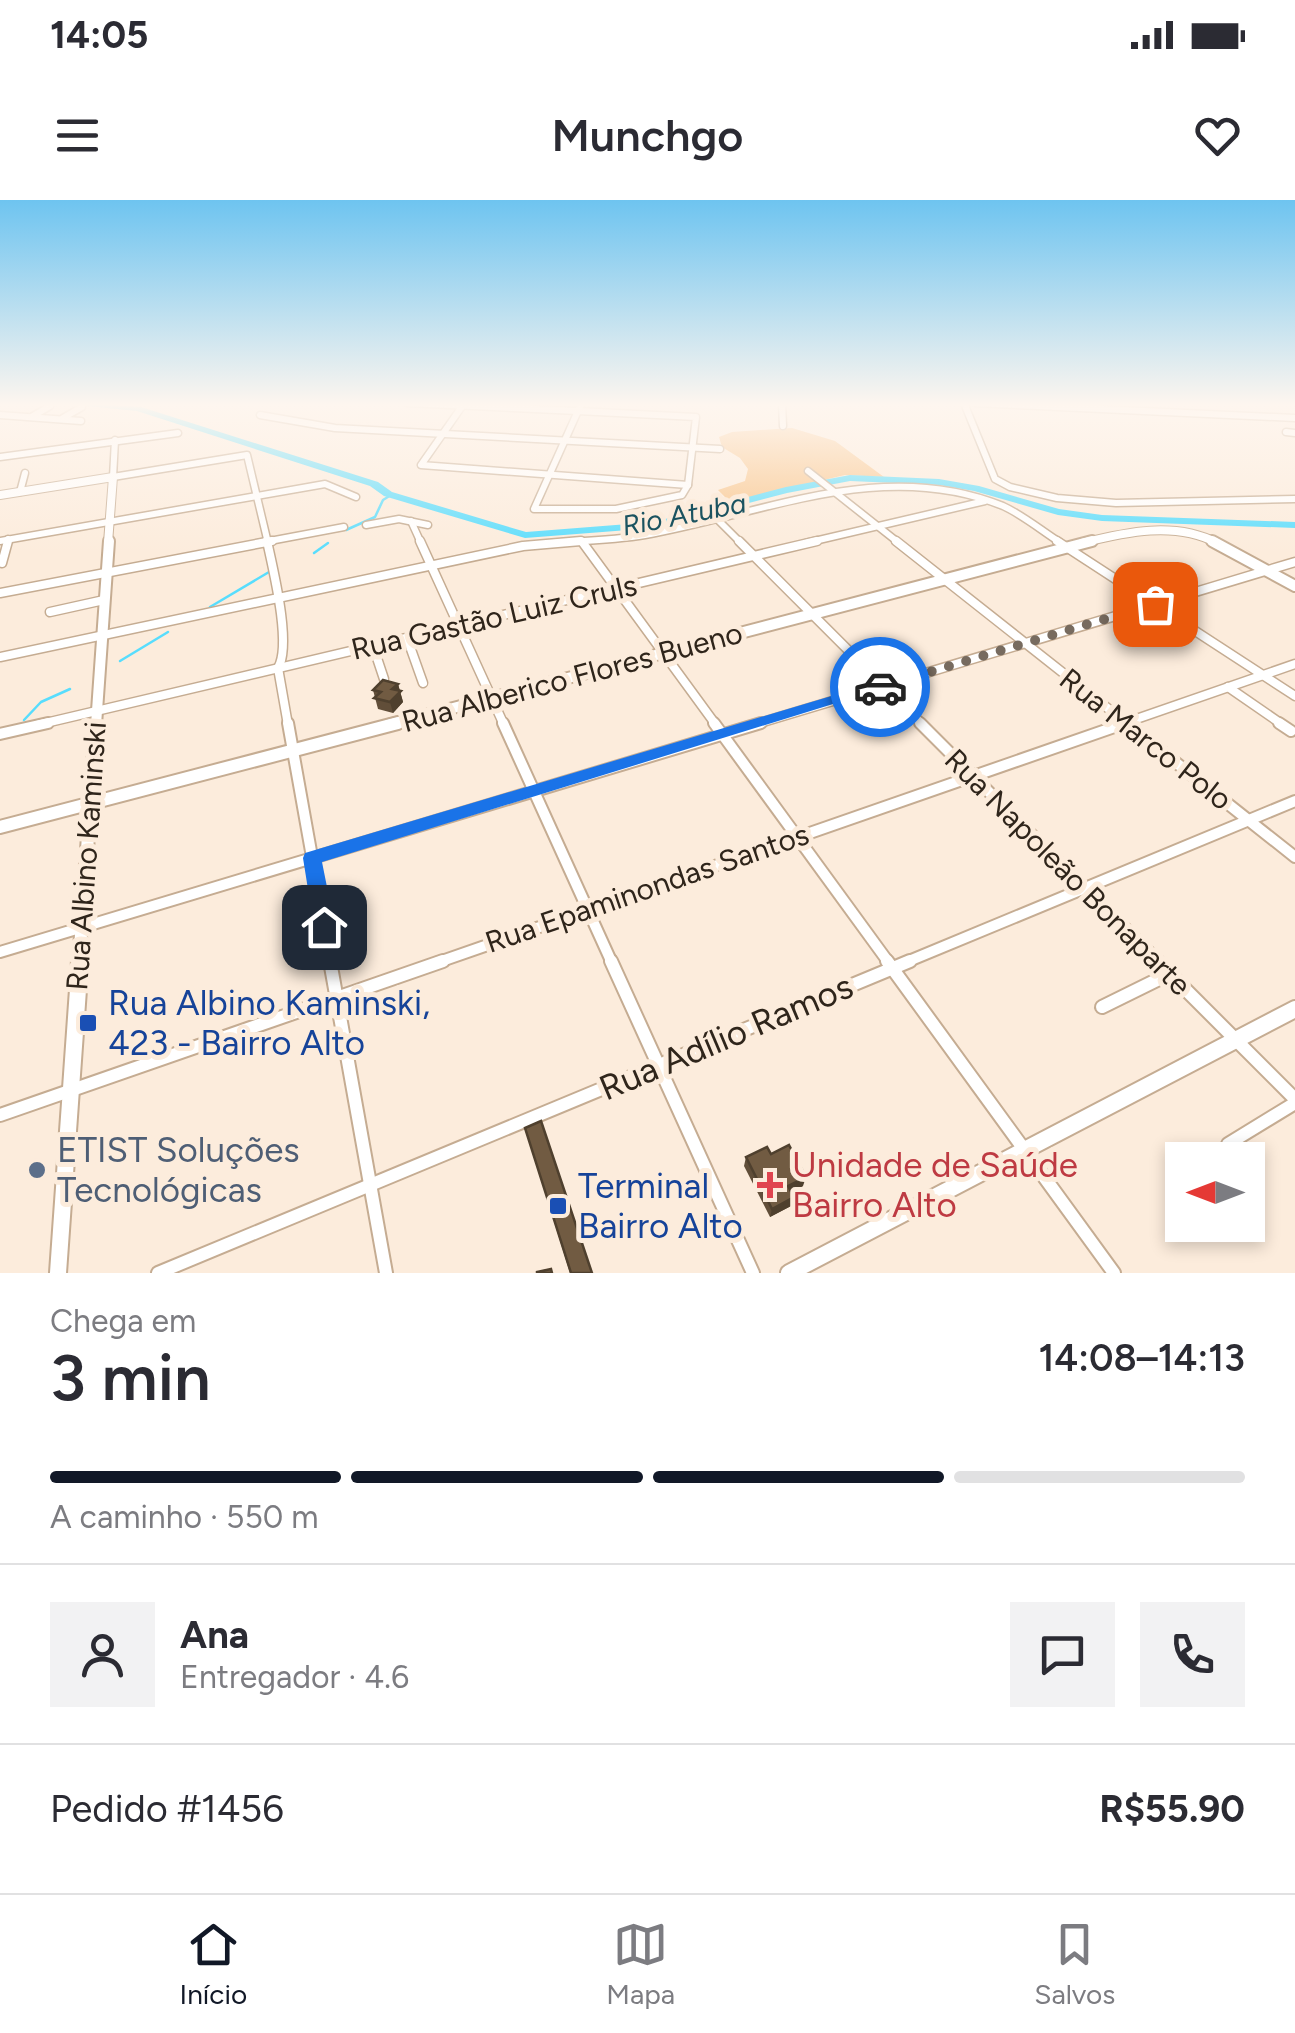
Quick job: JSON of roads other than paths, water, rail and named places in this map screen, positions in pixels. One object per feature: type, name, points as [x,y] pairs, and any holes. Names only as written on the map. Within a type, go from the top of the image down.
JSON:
[{"type":"street","points":[[0,457],[27,453]]},
{"type":"street","name":"Rua Albino Kaminski","points":[[58,1273],[115,453]]},
{"type":"street","points":[[430,453],[422,465],[688,486]]},
{"type":"street","points":[[560,453],[534,508],[631,506],[682,495],[688,486],[692,453]]},
{"type":"street","points":[[984,453],[995,479],[1003,486],[1047,497],[1178,505],[1262,496],[1295,498]]},
{"type":"street","points":[[0,495],[247,455],[278,577],[277,598],[286,656],[278,668],[386,1273]]},
{"type":"street","name":"Rua Marco Polo","points":[[808,471],[1295,857]]},
{"type":"street","points":[[20,492],[25,473]]},
{"type":"street","points":[[2,564],[4,540],[325,484],[356,497]]},
{"type":"street","points":[[0,656],[530,545],[644,535],[797,496],[883,485],[952,490],[988,500],[1066,546],[1295,696]]},
{"type":"street","name":"Rua Gastão Luiz Cruls","points":[[0,734],[988,500]]},
{"type":"street","name":"Rua Napoleão Bonaparte","points":[[714,518],[1295,1101]]},
{"type":"street","points":[[366,525],[396,519],[428,524]]},
{"type":"street","points":[[410,520],[752,1273]]},
{"type":"street","points":[[0,593],[344,526]]},
{"type":"street","name":"Rua Alberico Flores Bueno","points":[[0,827],[1145,528],[1198,533],[1267,571]]},
{"type":"street","points":[[582,543],[1114,1273]]},
{"type":"street","points":[[0,952],[1295,562]]},
{"type":"street","points":[[1267,571],[1295,586]]},
{"type":"street","points":[[50,612],[104,600]]},
{"type":"street","points":[[407,638],[423,683]]},
{"type":"street","points":[[373,646],[384,678]]},
{"type":"street","name":"Rua Epaminondas Santos","points":[[0,1115],[1295,664]]},
{"type":"street","points":[[1228,687],[1291,731]]},
{"type":"street","name":"Rua Adílio Ramos","points":[[158,1273],[1295,801]]},
{"type":"street","points":[[1102,1007],[1170,974]]},
{"type":"street","points":[[789,1273],[1295,1009]]},
{"type":"street","points":[[1231,1142],[1295,1101]]},
{"type":"waterway","name":"Rio Atuba","points":[[277,453],[374,484],[388,494],[525,535],[654,525],[786,490],[850,478],[939,482],[1058,512],[1102,518],[1295,525]]},
{"type":"waterway","points":[[346,530],[375,517],[383,500],[391,495]]},
{"type":"waterway","points":[[314,553],[328,543]]},
{"type":"waterway","points":[[210,607],[269,572]]},
{"type":"waterway","points":[[120,661],[168,632]]},
{"type":"waterway","points":[[24,720],[41,702],[70,689]]},
{"type":"place","name":"Rua Albino Kaminski, 423 - Bairro Alto","points":[[88,1023]]},
{"type":"place","name":"ETIST Soluções Tecnológicas","points":[[37,1170]]},
{"type":"place","name":"Unidade de Saúde Bairro Alto","points":[[770,1185]]},
{"type":"place","name":"Terminal Bairro Alto","points":[[558,1206]]}]
